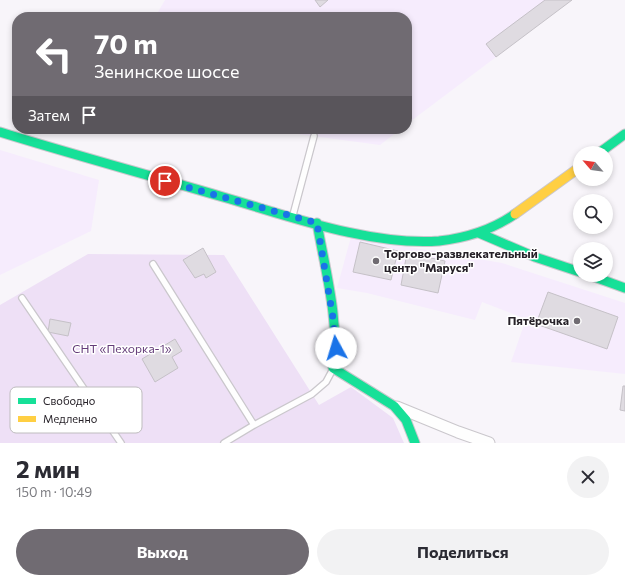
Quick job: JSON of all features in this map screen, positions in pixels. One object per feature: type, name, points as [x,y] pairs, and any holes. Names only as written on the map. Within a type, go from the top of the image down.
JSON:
[{"type":"main road","points":[[0,132],[91,160],[317,223],[349,231],[428,241],[447,240],[479,233],[517,213],[573,172]]},
{"type":"main road","points":[[608,146],[625,134]]},
{"type":"main road","points":[[317,223],[333,318],[336,348],[334,368],[394,406],[406,420],[415,443]]},
{"type":"main road","points":[[479,233],[535,257],[573,270]]},
{"type":"main road","points":[[608,282],[625,288]]},
{"type":"street","points":[[394,406],[489,443]]},
{"type":"lane","points":[[293,216],[314,136]]},
{"type":"lane","points":[[153,264],[254,425]]},
{"type":"lane","points":[[22,298],[83,387]]},
{"type":"lane","points":[[224,443],[312,394],[326,382],[334,368]]},
{"type":"lane","points":[[114,433],[121,443]]},
{"type":"shaded area","points":[[165,0],[572,0],[412,120],[412,12],[158,12]]},
{"type":"shaded area","points":[[298,134],[394,134],[380,145]]},
{"type":"shaded area","points":[[0,150],[99,180],[91,231],[0,275]]},
{"type":"shaded area","points":[[351,237],[502,263],[625,303],[625,374],[511,362],[526,319],[482,302],[475,320],[367,293],[337,288]]},
{"type":"green space","name":"СНТ «Пехорка-1»","points":[[88,254],[224,255],[319,405],[351,387],[393,418],[404,443],[0,443],[0,305]]},
{"type":"building","points":[[315,0],[328,0],[320,7]]},
{"type":"building","points":[[545,0],[572,0],[496,57],[486,44]]},
{"type":"building","name":"Торгово-развлекательный центр \"Маруся\"","points":[[360,242],[398,251],[391,280],[353,272]]},
{"type":"building","points":[[203,248],[216,272],[206,278],[204,274],[195,278],[183,260]]},
{"type":"building","points":[[407,253],[445,261],[438,293],[401,285]]},
{"type":"building","name":"Пятёрочка","points":[[548,292],[618,317],[607,349],[536,324]]},
{"type":"building","points":[[50,319],[71,323],[68,336],[48,332]]},
{"type":"building","points":[[175,339],[182,351],[172,357],[178,368],[155,382],[142,359]]},
{"type":"building","points":[[623,386],[625,386],[625,411],[620,410]]},
{"type":"traffic: fast","points":[[0,132],[302,221],[385,239],[439,241],[459,238],[488,229],[515,214]]},
{"type":"traffic: fast","points":[[609,146],[625,134]]},
{"type":"traffic: fast","points":[[317,223],[331,296],[335,332],[333,368],[394,406],[406,420],[415,443]]},
{"type":"traffic: fast","points":[[479,233],[535,257],[573,270]]},
{"type":"traffic: fast","points":[[608,282],[625,288]]},
{"type":"traffic: slow","points":[[515,214],[573,172]]},
{"type":"place","name":"Торгово-развлекательный центр \"Маруся\"","points":[[376,261]]},
{"type":"place","name":"Пятёрочка","points":[[577,321]]},
{"type":"route","points":[[165,181],[317,223],[321,239],[336,348]]}]
